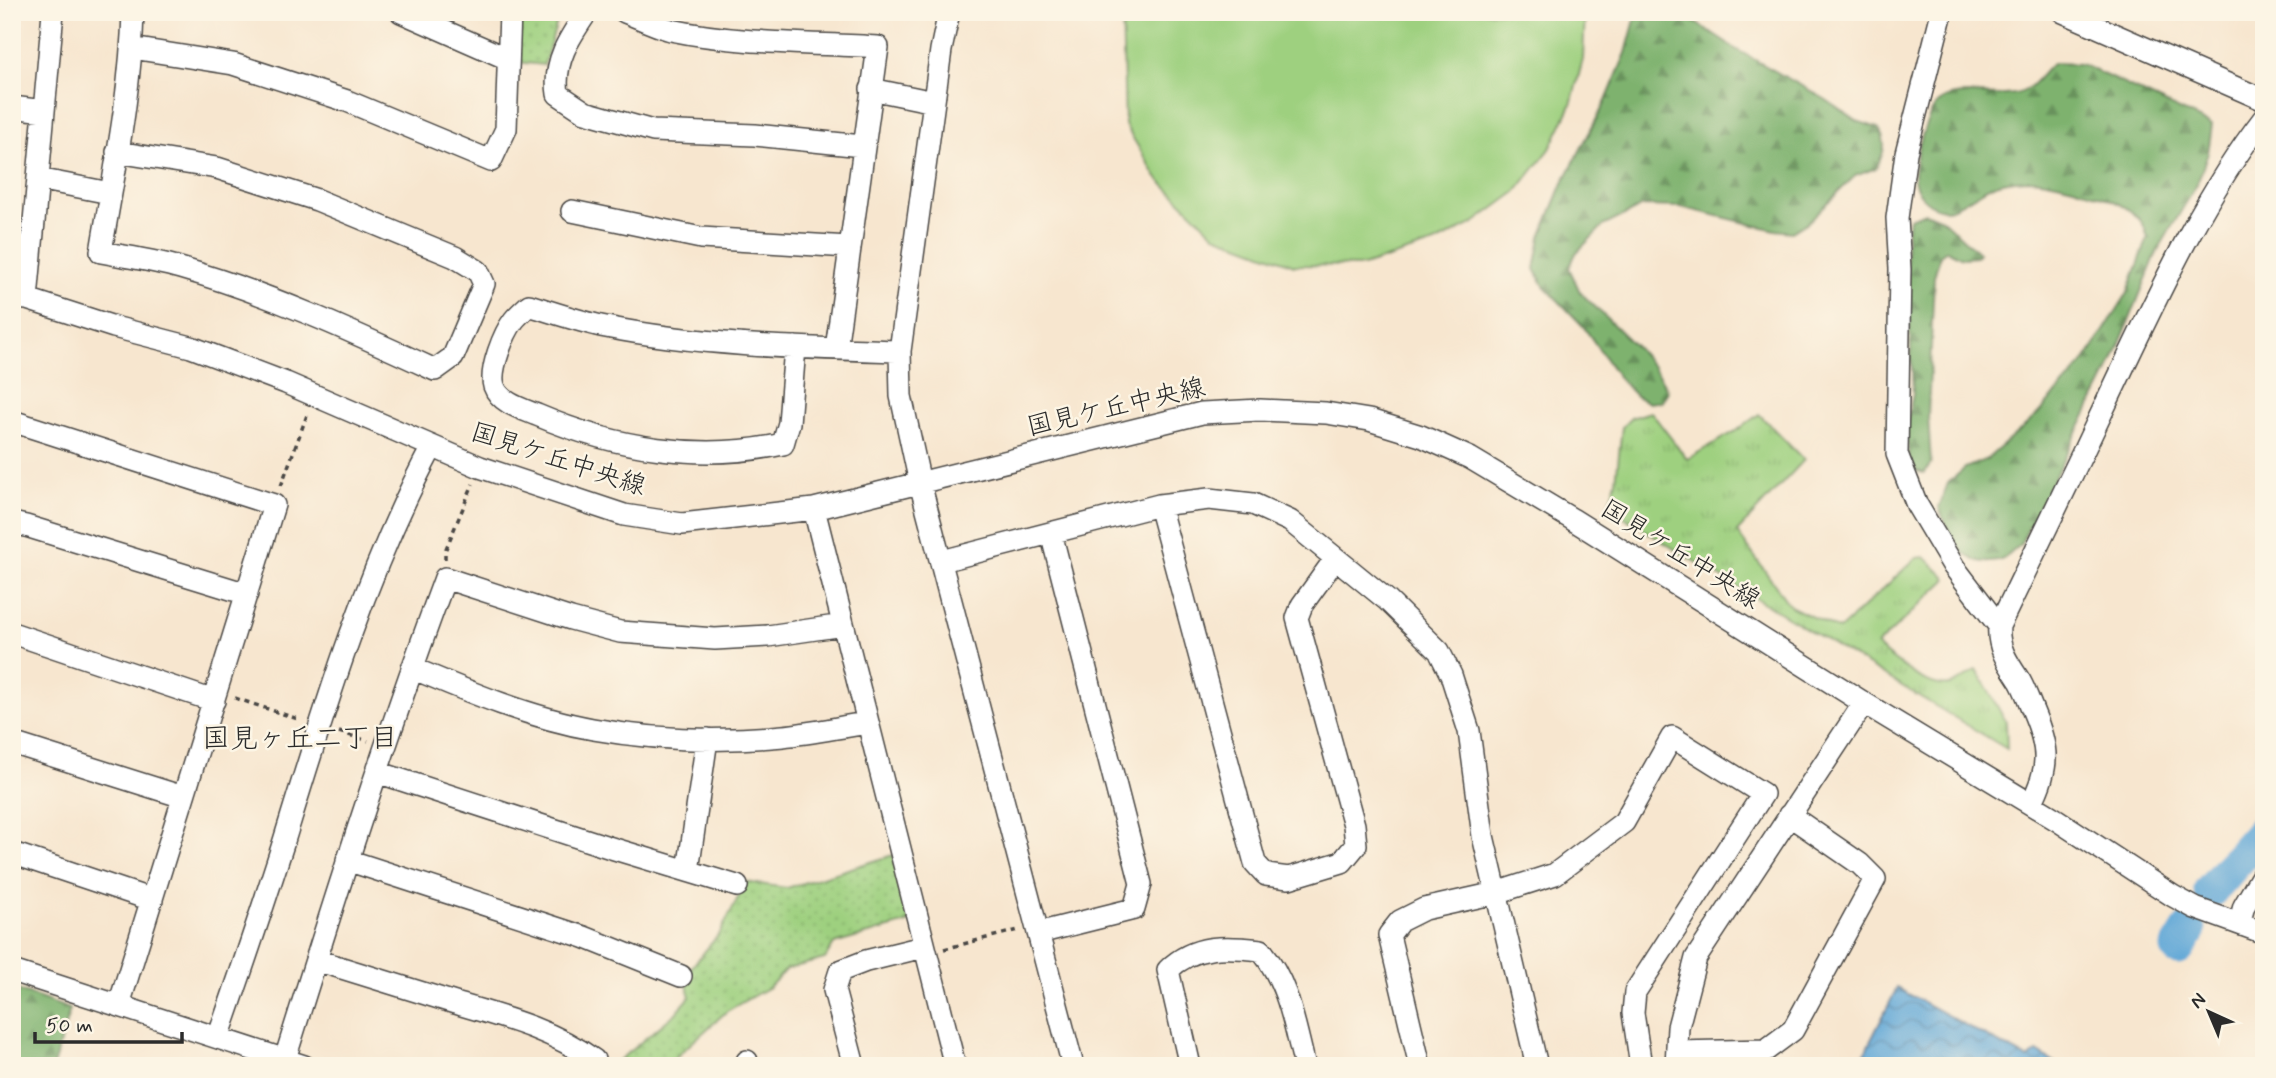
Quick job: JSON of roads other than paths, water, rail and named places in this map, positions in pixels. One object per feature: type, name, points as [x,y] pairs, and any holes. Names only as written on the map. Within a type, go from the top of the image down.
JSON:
[{"type":"street","points":[[20,299],[38,179],[53,12]]},
{"type":"street","points":[[117,152],[217,168],[317,200],[455,257],[478,271],[484,284],[453,357],[435,370],[335,324],[243,287],[177,267],[101,251],[132,48],[133,12]]},
{"type":"street","points":[[401,12],[508,59]]},
{"type":"street","points":[[132,48],[233,64],[347,101],[491,161],[506,129],[510,12]]},
{"type":"street","points":[[587,12],[565,46],[556,78],[558,94],[585,112],[653,131],[755,135],[862,146]]},
{"type":"street","points":[[625,12],[680,31],[773,42],[878,47],[862,146],[836,349]]},
{"type":"street","points":[[949,12],[900,351],[901,396],[920,483],[1073,1066]]},
{"type":"street","points":[[1942,12],[1906,153],[1897,218],[1900,269],[1897,454],[1917,505],[1954,567],[1999,626]]},
{"type":"street","points":[[2063,12],[2264,100]]},
{"type":"street","points":[[871,89],[934,102]]},
{"type":"street","points":[[12,107],[44,111]]},
{"type":"street","points":[[2031,804],[2040,785],[2046,761],[2045,737],[2023,686],[1997,639],[1999,626],[2165,280],[2203,207],[2264,118]]},
{"type":"street","points":[[38,179],[110,193]]},
{"type":"street","points":[[572,211],[701,238],[849,247]]},
{"type":"street","name":"国見ケ丘中央線","points":[[20,299],[191,347],[314,395],[480,467],[624,515],[682,524],[814,509],[1202,413],[1260,410],[1326,413],[1370,420],[1421,436],[1470,458],[2031,804],[2173,896],[2195,908],[2264,933]]},
{"type":"street","points":[[795,347],[789,423],[783,444],[758,449],[715,453],[655,450],[570,429],[506,402],[494,385],[495,359],[512,322],[529,305],[605,327],[672,337],[795,347],[900,351]]},
{"type":"street","points":[[12,421],[274,505],[119,1006]]},
{"type":"street","points":[[218,1038],[264,903],[334,680],[385,547],[432,447]]},
{"type":"street","points":[[942,561],[1159,505],[1209,499],[1253,503],[1290,522],[1416,627],[1439,651],[1451,675],[1469,731],[1483,836],[1537,1066]]},
{"type":"street","points":[[1159,505],[1255,863],[1266,875],[1289,878],[1342,862],[1356,845],[1354,825],[1297,618],[1302,605],[1335,559]]},
{"type":"street","points":[[814,509],[955,1066]]},
{"type":"street","points":[[12,523],[247,594]]},
{"type":"street","points":[[1037,929],[1134,909],[1141,884],[1051,533]]},
{"type":"street","points":[[12,971],[294,1063],[316,960],[347,860],[445,578],[560,616],[620,632],[715,639],[768,636],[843,625]]},
{"type":"street","points":[[12,633],[214,701]]},
{"type":"street","points":[[412,668],[463,690],[544,717],[591,729],[655,737],[707,739],[785,736],[867,723]]},
{"type":"street","points":[[1789,815],[1860,864],[1875,878],[1793,1030],[1766,1050],[1676,1059],[1678,1027],[1696,958],[1789,815],[1864,703]]},
{"type":"street","points":[[1420,1066],[1389,935],[1400,921],[1424,909],[1496,893],[1555,874],[1624,822],[1672,737],[1763,794],[1635,992],[1633,1013],[1640,1066]]},
{"type":"street","points":[[688,871],[707,739]]},
{"type":"street","points":[[12,743],[183,797]]},
{"type":"street","points":[[377,772],[737,886]]},
{"type":"street","points":[[12,853],[152,900]]},
{"type":"street","points":[[347,860],[584,937],[681,976]]},
{"type":"street","points":[[2239,924],[2244,906],[2264,872]]},
{"type":"street","points":[[1189,1066],[1168,970],[1181,957],[1200,951],[1235,947],[1261,950],[1273,965],[1283,984],[1305,1066]]},
{"type":"street","points":[[853,1066],[834,990],[840,971],[866,961],[924,951]]},
{"type":"street","points":[[316,960],[513,1020],[550,1034],[594,1060]]},
{"type":"water","points":[[1897,988],[2028,1059],[2037,1052],[2060,1066],[1858,1066]]},
{"type":"waterway","points":[[2211,890],[2264,830]]},
{"type":"waterway","points":[[2178,948],[2189,930]]},
{"type":"district","name":"国見ヶ丘二丁目","points":[[300,739]]}]
